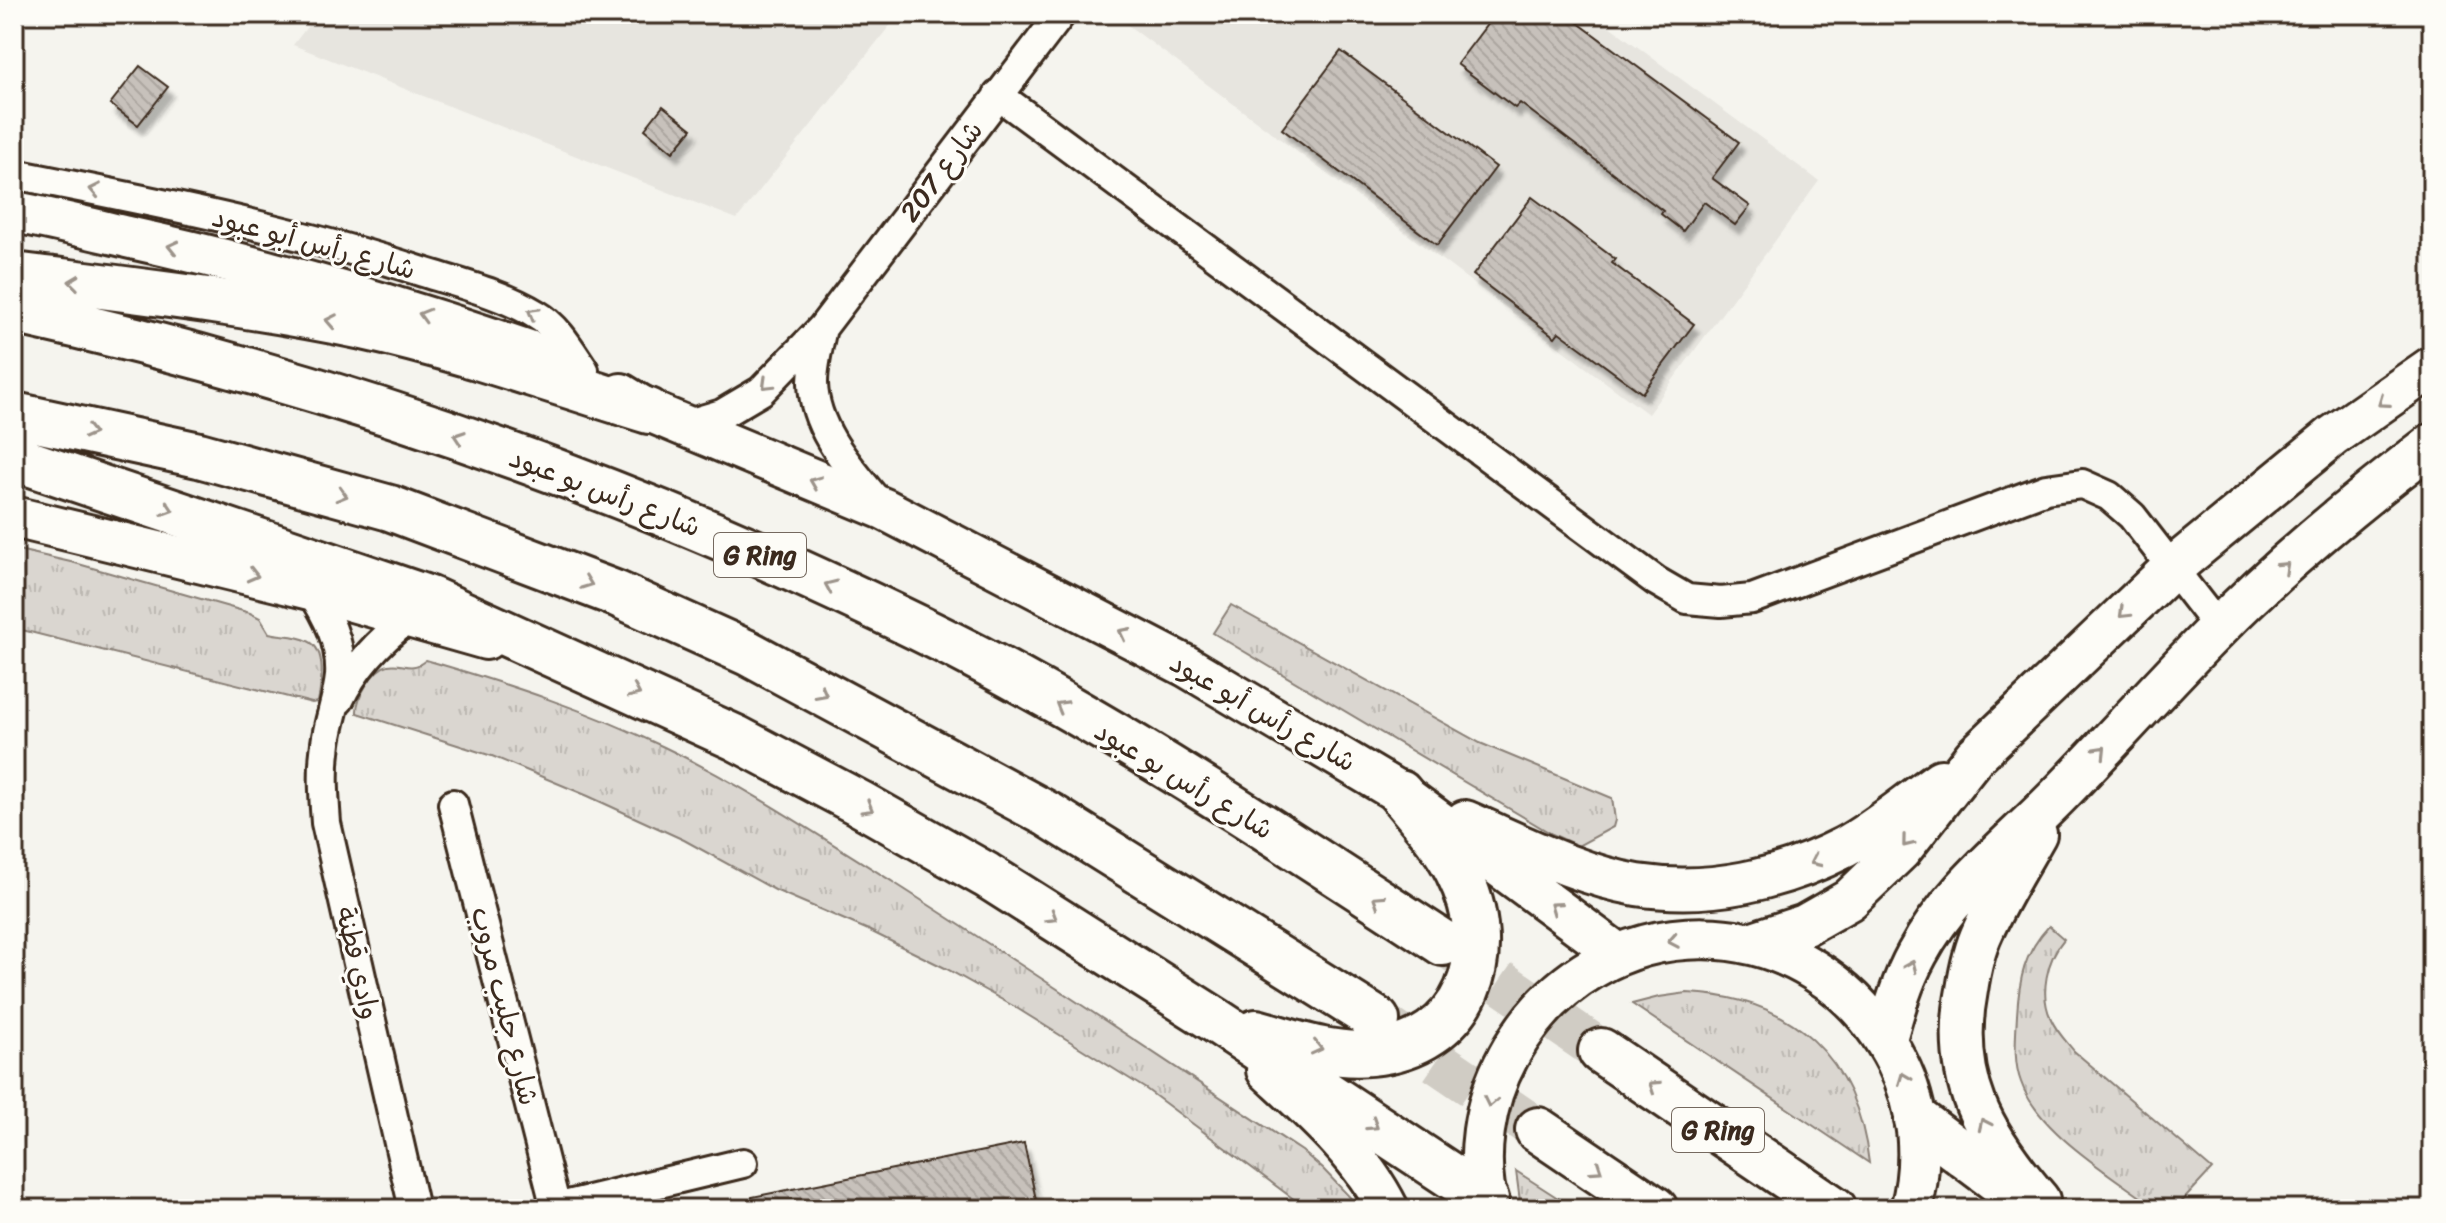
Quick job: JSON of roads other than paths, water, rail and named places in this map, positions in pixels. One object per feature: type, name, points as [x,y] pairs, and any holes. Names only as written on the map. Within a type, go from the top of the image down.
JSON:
[{"type":"highway","points":[[14,275],[221,302],[366,328],[457,352],[667,418]]},
{"type":"highway","name":"شارع رأس بو عبود","points":[[14,311],[120,335],[396,416],[519,458],[733,543],[859,599],[979,658],[1209,792],[1443,943]]},
{"type":"highway","points":[[14,415],[199,455],[390,508],[617,594],[748,653],[1049,815],[1377,1020]]},
{"type":"highway","points":[[14,458],[430,599],[736,738],[986,875],[1215,1020],[1488,1204]]},
{"type":"highway","points":[[1215,1020],[1338,1053],[1367,1054],[1391,1051],[1423,1038],[1445,1023],[1460,1005],[1474,971],[1477,947],[1477,925],[1470,900],[1458,871],[1400,793]]},
{"type":"highway","name":"G Ring","points":[[1601,1051],[1834,1209]]},
{"type":"highway","points":[[1917,1120],[2036,1209]]},
{"type":"highway","points":[[1538,1130],[1655,1209]]},
{"type":"street","name":"شارع 207","points":[[822,328],[1061,14]]},
{"type":"street","points":[[998,95],[1656,581],[1687,599],[1721,602],[1752,599],[2046,489],[2082,484],[2109,496],[2132,516],[2218,627]]},
{"type":"street","name":"شارع رأس أبو عبود","points":[[14,174],[170,204],[370,254],[508,300],[540,316],[562,338],[584,370]]},
{"type":"street","name":"شارع رأس أبو عبود","points":[[14,212],[174,247],[317,283],[448,322],[584,370],[667,418],[884,509],[1186,666],[1400,793],[1618,954]]},
{"type":"street","points":[[667,418],[722,414],[750,398],[773,379],[822,328]]},
{"type":"street","name":"شارع رأس أبو عبود","points":[[822,328],[813,387],[819,413],[847,464],[884,509]]},
{"type":"street","points":[[1750,943],[1805,925],[1849,900],[1901,850],[1974,757],[2171,569],[2333,436],[2432,367]]},
{"type":"street","points":[[1886,1039],[1897,997],[1917,953],[1944,913],[1987,864],[2056,798],[2218,627],[2313,540],[2432,444]]},
{"type":"street","points":[[14,517],[310,589],[564,660]]},
{"type":"street","name":"وادي قطنة","points":[[310,589],[327,615],[337,644],[340,675],[326,741],[323,784],[326,823],[414,1209]]},
{"type":"street","name":"وادي قطنة","points":[[332,716],[349,680],[366,657],[409,618]]},
{"type":"street","points":[[1400,793],[1583,870],[1636,885],[1687,889],[1750,883],[1796,869],[1847,846],[1974,757]]},
{"type":"street","points":[[2047,1209],[2008,1163],[1979,1113],[1965,1068],[1962,1013],[1972,959],[1982,933],[2056,798]]},
{"type":"street","name":"شارع جليب مروب","points":[[453,804],[554,1208]]},
{"type":"street","points":[[1488,1204],[1482,1139],[1495,1080],[1524,1027],[1566,983],[1618,954],[1677,939],[1713,938],[1750,943],[1790,957],[1827,978],[1859,1005],[1886,1039],[1905,1078],[1917,1120],[1918,1182],[1911,1209]]},
{"type":"street","points":[[1215,1020],[1316,1116],[1352,1155],[1388,1209]]},
{"type":"street","points":[[554,1208],[743,1163]]},
{"type":"tunnel","points":[[1445,944],[1601,1051]]},
{"type":"tunnel","points":[[1382,1024],[1538,1130]]}]
